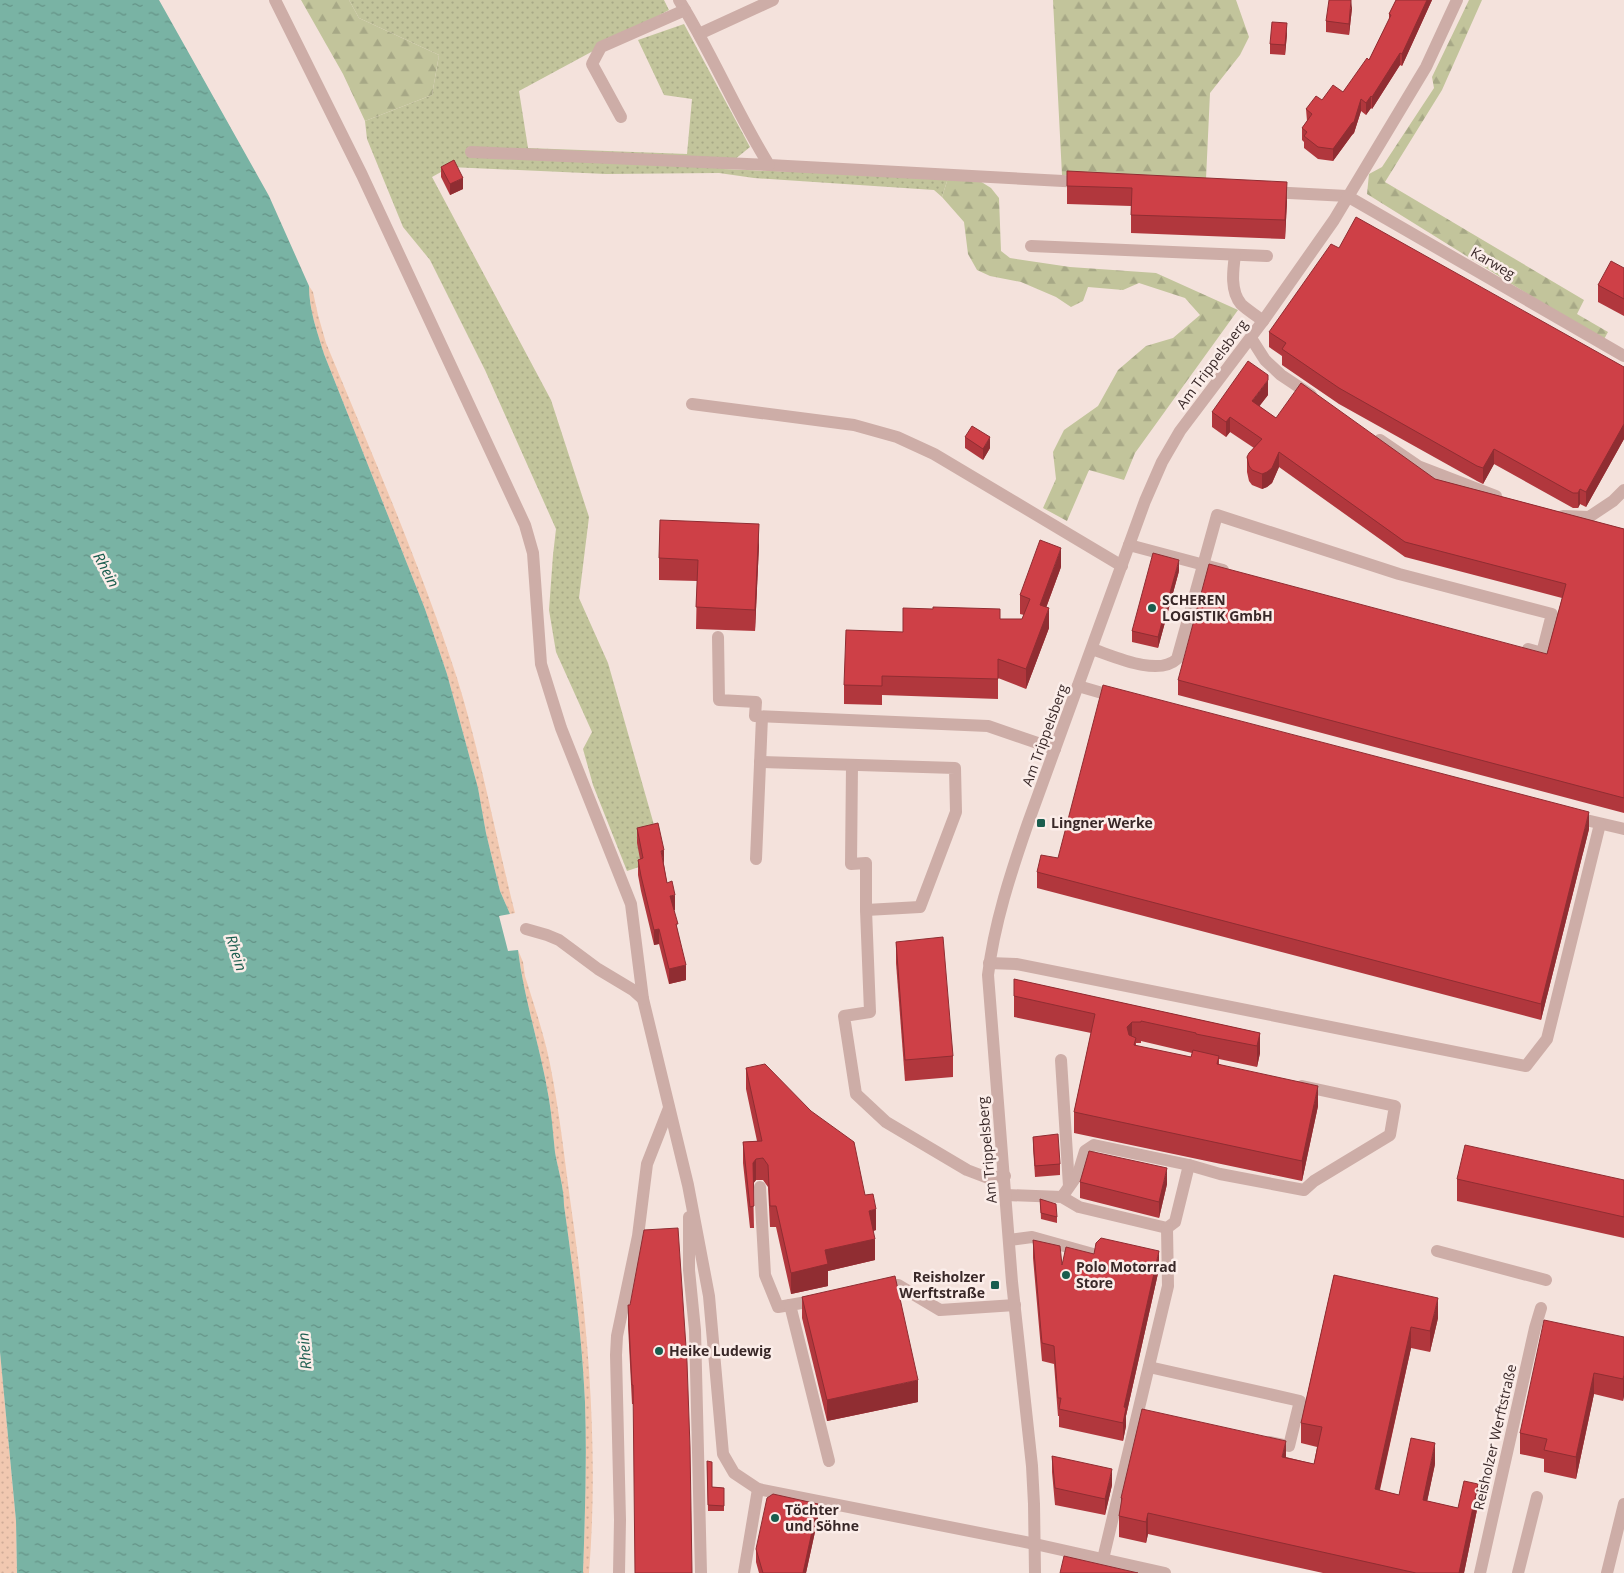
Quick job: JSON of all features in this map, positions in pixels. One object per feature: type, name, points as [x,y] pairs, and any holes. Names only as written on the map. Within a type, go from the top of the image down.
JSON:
[{"type":"street","points":[[274,0],[362,176],[525,526],[532,553],[541,664],[561,728],[630,904],[643,999],[688,1184],[709,1296],[723,1454],[734,1473],[758,1489],[1035,1544],[1165,1573]]},
{"type":"street","points":[[699,34],[773,0]]},
{"type":"street","name":"Am Trippelsberg","points":[[1034,1573],[1035,1544],[1032,1466],[1015,1305],[988,976],[992,948],[1016,860],[1155,478],[1176,439],[1251,338],[1334,220],[1426,67],[1457,0]]},
{"type":"street","points":[[621,117],[592,64],[601,47],[682,5],[753,138],[770,165]]},
{"type":"street","points":[[471,152],[1090,182]]},
{"type":"street","points":[[1258,192],[1347,196]]},
{"type":"street","name":"Karweg","points":[[1347,196],[1624,356]]},
{"type":"street","points":[[1031,246],[1266,256]]},
{"type":"street","points":[[1235,255],[1232,275],[1238,298],[1242,304],[1263,321]]},
{"type":"street","points":[[1251,338],[1265,360],[1281,375],[1318,400]]},
{"type":"street","points":[[692,404],[854,425],[897,437],[934,454],[1122,566]]},
{"type":"street","points":[[1368,433],[1418,466],[1508,500]]},
{"type":"street","points":[[1555,514],[1589,517],[1614,501],[1624,490]]},
{"type":"street","points":[[1092,649],[1156,668],[1174,662],[1177,659],[1218,515],[1399,574],[1552,614],[1542,653],[1513,646]]},
{"type":"street","points":[[1129,546],[1232,573]]},
{"type":"street","points":[[718,637],[719,700],[756,702],[755,716],[988,726],[1055,749]]},
{"type":"street","points":[[1078,686],[1128,700]]},
{"type":"street","points":[[756,859],[762,717]]},
{"type":"street","points":[[760,762],[955,768],[956,812],[920,908],[866,910]]},
{"type":"street","points":[[852,765],[851,864],[866,863],[870,1012],[844,1016],[856,1094],[886,1122],[967,1170],[988,1178],[1005,1176]]},
{"type":"street","points":[[1562,814],[1624,829]]},
{"type":"street","points":[[989,963],[1016,964],[1526,1066],[1547,1039],[1600,824]]},
{"type":"street","points":[[526,929],[559,940],[598,970],[633,990],[643,999]]},
{"type":"street","points":[[1061,1060],[1068,1186]]},
{"type":"street","points":[[1062,1197],[1078,1174],[1085,1151],[1094,1145],[1220,1174],[1304,1190],[1314,1181],[1390,1135],[1395,1106],[1289,1083]]},
{"type":"street","points":[[620,1573],[617,1336],[638,1236],[647,1164],[669,1108]]},
{"type":"street","points":[[1167,1228],[1175,1222],[1188,1166]]},
{"type":"street","points":[[688,1184],[689,1270],[695,1330],[701,1573]]},
{"type":"street","points":[[760,1187],[766,1275],[778,1307],[829,1297]]},
{"type":"street","points":[[1006,1195],[1062,1197],[1079,1207],[1167,1228]]},
{"type":"street","points":[[1103,1559],[1142,1415],[1149,1367],[1168,1286],[1167,1228]]},
{"type":"street","points":[[1010,1240],[1032,1238],[1092,1254]]},
{"type":"street","points":[[1437,1251],[1546,1280]]},
{"type":"street","points":[[869,1290],[898,1285],[940,1310],[1015,1305]]},
{"type":"street","points":[[790,1304],[829,1461]]},
{"type":"street","name":"Reisholzer Werftstraße","points":[[1480,1573],[1541,1308]]},
{"type":"street","points":[[1149,1367],[1300,1401],[1289,1446],[1261,1440]]},
{"type":"street","points":[[744,1573],[758,1489]]},
{"type":"street","points":[[1518,1573],[1537,1497]]},
{"type":"street","points":[[1607,1573],[1624,1504]]},
{"type":"green space","points":[[301,0],[349,0],[359,18],[439,55],[432,95],[365,121],[343,74]]},
{"type":"green space","points":[[349,0],[664,0],[669,10],[519,91],[528,148],[687,154],[692,99],[664,95],[638,40],[684,24],[750,147],[723,169],[948,178],[942,197],[934,190],[754,178],[719,173],[606,174],[450,167],[432,177],[551,400],[589,517],[579,598],[608,663],[658,839],[642,866],[627,871],[593,785],[583,749],[592,732],[556,652],[549,610],[556,529],[485,370],[430,260],[403,227],[367,139],[365,121],[432,95],[439,55],[359,18]]},
{"type":"green space","points":[[1053,0],[1236,0],[1249,37],[1240,55],[1210,93],[1206,179],[1062,175]]},
{"type":"green space","points":[[1469,0],[1482,0],[1442,90],[1385,182],[1584,300],[1577,314],[1608,332],[1603,341],[1367,194],[1369,174],[1382,167],[1434,88],[1432,77]]},
{"type":"green space","points":[[972,176],[991,188],[999,198],[1001,251],[1010,258],[1070,267],[1156,273],[1238,310],[1135,453],[1124,480],[1089,470],[1067,521],[1043,508],[1056,479],[1053,452],[1064,430],[1098,406],[1118,370],[1146,346],[1173,338],[1200,315],[1185,298],[1139,283],[1123,290],[1088,287],[1083,301],[1071,307],[1056,297],[1021,282],[990,276],[977,270],[968,254],[964,222],[942,197],[948,178]]},
{"type":"sand","points":[[309,286],[313,292],[326,343],[378,468],[443,635],[466,707],[515,913],[510,914],[500,891],[486,833],[478,788],[447,674],[425,609],[324,354],[312,312]]},
{"type":"sand","points":[[518,950],[523,962],[525,976],[550,1064],[582,1292],[587,1339],[592,1433],[593,1480],[589,1573],[583,1573],[586,1423],[577,1303],[549,1099],[524,987]]},
{"type":"sand","points":[[0,1352],[16,1521],[17,1573],[0,1573]]},
{"type":"water","name":"Rhein","points":[[0,0],[159,0],[269,196],[309,286],[312,312],[324,354],[425,609],[447,674],[478,788],[486,833],[500,891],[510,914],[499,916],[508,951],[518,950],[524,987],[542,1062],[552,1119],[555,1152],[563,1192],[584,1377],[586,1488],[583,1573],[17,1573],[16,1521],[0,1352]]},
{"type":"building","points":[[1329,0],[1351,0],[1349,24],[1326,21]]},
{"type":"building","points":[[1396,0],[1427,0],[1402,54],[1400,53],[1372,97],[1366,103],[1361,99],[1354,122],[1333,149],[1318,147],[1304,136],[1307,132],[1302,128],[1312,114],[1306,109],[1316,96],[1322,100],[1333,85],[1343,92],[1367,58],[1369,60],[1391,15],[1389,14]]},
{"type":"building","points":[[1272,22],[1287,23],[1285,45],[1270,44]]},
{"type":"building","points":[[454,160],[463,178],[450,184],[441,167]]},
{"type":"building","points":[[1067,171],[1287,182],[1285,220],[1131,215],[1132,188],[1067,186]]},
{"type":"building","points":[[1356,217],[1624,367],[1624,424],[1586,492],[1580,489],[1578,493],[1573,493],[1494,449],[1483,468],[1477,466],[1339,388],[1282,349],[1286,343],[1269,332],[1331,244],[1339,248]]},
{"type":"building","points":[[1611,261],[1624,268],[1624,299],[1598,285]]},
{"type":"building","points":[[1248,361],[1268,375],[1268,380],[1252,401],[1276,418],[1301,383],[1435,479],[1624,529],[1624,798],[1178,680],[1209,564],[1547,654],[1566,584],[1405,542],[1279,452],[1272,468],[1267,472],[1262,474],[1252,470],[1247,457],[1262,439],[1230,417],[1226,422],[1212,412]]},
{"type":"building","points":[[972,426],[990,437],[983,449],[965,437]]},
{"type":"building","points":[[660,520],[759,524],[755,610],[696,607],[698,560],[659,558]]},
{"type":"building","points":[[1040,540],[1061,548],[1040,605],[1049,608],[1026,669],[998,659],[998,679],[882,676],[882,686],[844,685],[846,630],[903,632],[903,608],[1000,609],[1000,619],[1022,619],[1030,599],[1020,595]]},
{"type":"building","points":[[1153,553],[1179,560],[1158,637],[1132,631]]},
{"type":"building","points":[[1103,685],[1589,812],[1541,1004],[1037,872],[1041,855],[1058,858]]},
{"type":"building","points":[[658,823],[664,850],[661,851],[667,883],[672,881],[675,895],[670,896],[686,965],[669,969],[659,929],[654,930],[638,860],[643,858],[637,828]]},
{"type":"building","points":[[943,937],[953,1056],[905,1060],[896,942]]},
{"type":"building","points":[[1014,979],[1260,1033],[1257,1046],[1141,1021],[1132,1022],[1127,1027],[1129,1035],[1136,1038],[1134,1045],[1191,1057],[1193,1050],[1219,1056],[1217,1064],[1318,1086],[1302,1161],[1074,1112],[1095,1014],[1014,996]]},
{"type":"building","points":[[765,1064],[811,1111],[854,1142],[865,1195],[873,1194],[876,1209],[869,1211],[875,1239],[825,1250],[828,1264],[791,1273],[776,1206],[770,1206],[768,1165],[763,1158],[756,1159],[753,1163],[754,1206],[750,1207],[743,1142],[762,1141],[746,1068]]},
{"type":"building","points":[[1058,1134],[1060,1164],[1035,1166],[1033,1137]]},
{"type":"building","points":[[1465,1145],[1624,1180],[1624,1217],[1457,1179]]},
{"type":"building","points":[[1089,1151],[1167,1168],[1159,1202],[1080,1182]]},
{"type":"building","points":[[1040,1199],[1056,1204],[1057,1217],[1041,1213]]},
{"type":"building","points":[[678,1228],[687,1362],[692,1573],[635,1573],[633,1385],[628,1305],[630,1305],[644,1230]]},
{"type":"building","points":[[1101,1238],[1159,1251],[1124,1407],[1126,1408],[1123,1423],[1059,1409],[1061,1398],[1058,1398],[1054,1346],[1042,1343],[1033,1240],[1060,1246],[1062,1265],[1066,1247],[1094,1254],[1096,1243]]},
{"type":"building","points":[[1334,1275],[1438,1298],[1430,1331],[1411,1327],[1375,1489],[1399,1495],[1411,1438],[1435,1443],[1423,1500],[1458,1508],[1464,1481],[1478,1484],[1459,1573],[1416,1573],[1148,1513],[1146,1522],[1119,1516],[1121,1498],[1142,1409],[1286,1441],[1282,1457],[1314,1464],[1322,1427],[1301,1423]]},
{"type":"building","points":[[895,1276],[918,1380],[827,1400],[802,1297]]},
{"type":"building","points":[[1544,1320],[1624,1337],[1623,1379],[1594,1373],[1576,1457],[1544,1450],[1547,1439],[1520,1433]]},
{"type":"building","points":[[1052,1456],[1112,1469],[1105,1499],[1055,1488]]},
{"type":"building","points":[[707,1461],[712,1462],[712,1487],[724,1488],[724,1506],[708,1505]]},
{"type":"building","points":[[773,1494],[818,1504],[803,1573],[763,1573],[756,1549],[767,1498]]},
{"type":"building","points":[[1064,1556],[1138,1573],[1060,1573]]},
{"type":"place","name":"SCHEREN LOGISTIK GmbH","points":[[1152,608]]},
{"type":"place","name":"Lingner Werke","points":[[1041,823]]},
{"type":"place","name":"Polo Motorrad Store","points":[[1066,1275]]},
{"type":"place","name":"Reisholzer Werftstraße","points":[[995,1285]]},
{"type":"place","name":"Heike Ludewig","points":[[659,1351]]},
{"type":"place","name":"Töchter und Söhne","points":[[775,1518]]}]
